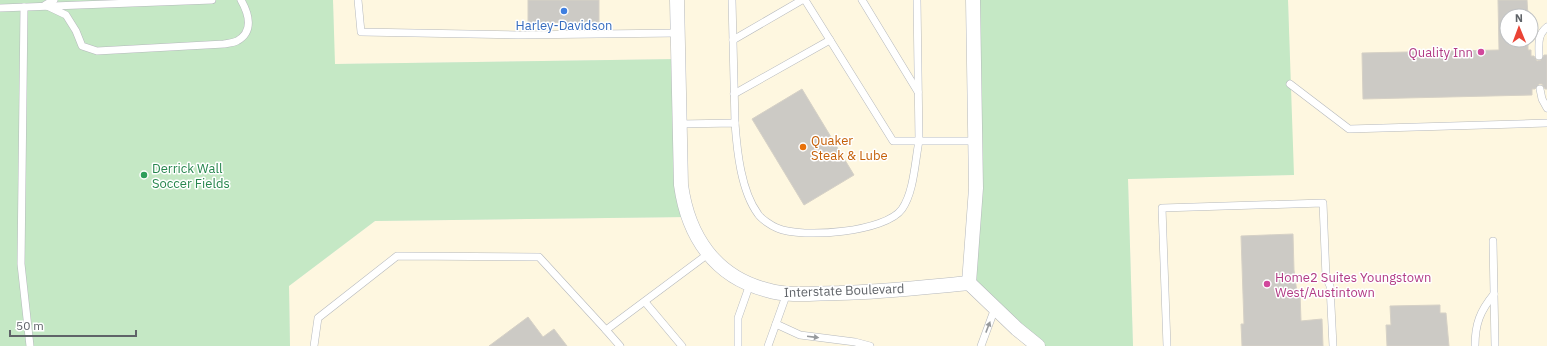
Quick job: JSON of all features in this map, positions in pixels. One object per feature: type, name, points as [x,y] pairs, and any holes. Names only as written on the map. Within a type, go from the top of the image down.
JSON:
[{"type":"street","name":"Interstate Boulevard","points":[[677,0],[681,185],[683,202],[696,238],[708,254],[727,272],[750,284],[767,290],[787,294],[872,292],[969,283]]},
{"type":"street","points":[[973,0],[976,188],[969,283],[1017,329],[1038,346]]},
{"type":"lane","points":[[45,5],[54,0]]},
{"type":"lane","points":[[0,8],[45,5],[212,0]]},
{"type":"lane","points":[[45,5],[66,15],[76,31],[82,46],[97,50],[224,44],[237,41],[246,32],[250,21],[247,9],[242,0]]},
{"type":"lane","points":[[358,0],[361,32],[518,35],[678,33]]},
{"type":"lane","points":[[732,0],[736,143],[748,198],[758,215],[777,228],[800,232],[836,232],[872,226],[891,219],[902,209],[909,195],[919,141],[917,0]]},
{"type":"lane","points":[[733,40],[804,0],[893,142],[975,141]]},
{"type":"lane","points":[[862,0],[918,92]]},
{"type":"lane","points":[[24,6],[21,264],[30,346]]},
{"type":"lane","points":[[1540,56],[1539,38],[1541,33],[1547,27]]},
{"type":"lane","points":[[734,94],[830,40]]},
{"type":"lane","points":[[1290,84],[1349,129],[1547,123]]},
{"type":"lane","points":[[1540,89],[1542,99],[1547,108]]},
{"type":"lane","points":[[680,124],[735,123]]},
{"type":"lane","points":[[1167,346],[1162,208],[1323,203],[1326,277],[1330,286],[1333,346]]},
{"type":"lane","points":[[1493,241],[1495,346]]},
{"type":"lane","points":[[606,330],[708,254]]},
{"type":"lane","points":[[314,346],[318,318],[397,256],[539,257],[620,346]]},
{"type":"lane","points":[[738,346],[738,318],[750,284]]},
{"type":"lane","points":[[768,346],[787,294]]},
{"type":"lane","points":[[1475,346],[1479,317],[1484,307],[1494,294]]},
{"type":"lane","points":[[645,302],[682,346]]},
{"type":"lane","points":[[981,346],[995,308]]},
{"type":"lane","points":[[776,324],[800,335],[855,342],[870,346]]},
{"type":"shaded area","points":[[333,0],[973,0],[1031,346],[290,346],[289,286],[375,221],[687,217],[678,59],[334,64]]},
{"type":"shaded area","points":[[1288,0],[1547,0],[1547,346],[1133,346],[1128,179],[1293,175]]},
{"type":"green space","points":[[0,0],[333,0],[335,64],[678,59],[688,217],[375,221],[289,286],[290,346],[0,346]]},
{"type":"green space","points":[[973,0],[1288,0],[1294,175],[1128,179],[1133,346],[1031,346],[969,283]]},
{"type":"building","name":"Harley-Davidson","points":[[528,0],[599,0],[599,22],[528,23]]},
{"type":"building","name":"Quality Inn","points":[[1498,0],[1527,0],[1528,8],[1499,8],[1499,48],[1528,48],[1528,50],[1531,50],[1531,56],[1534,56],[1537,61],[1541,60],[1544,55],[1547,55],[1547,89],[1545,89],[1542,84],[1539,84],[1535,89],[1532,89],[1532,95],[1363,99],[1362,53],[1499,50]]},
{"type":"building","name":"Quaker Steak & Lube","points":[[802,89],[854,175],[804,205],[752,119]]},
{"type":"building","name":"Home2 Suites Youngstown West/Austintown","points":[[1293,234],[1294,270],[1297,293],[1300,293],[1301,321],[1322,319],[1323,346],[1242,346],[1241,324],[1244,324],[1241,236]]},
{"type":"building","points":[[1440,305],[1440,313],[1446,313],[1449,346],[1387,346],[1386,325],[1391,325],[1390,306]]},
{"type":"building","points":[[528,317],[543,337],[554,329],[567,346],[489,346]]},
{"type":"place","name":"Harley-Davidson","points":[[564,11]]},
{"type":"place","name":"Quality Inn","points":[[1481,52]]},
{"type":"place","name":"Quaker Steak & Lube","points":[[803,147]]},
{"type":"place","name":"Derrick Wall Soccer Fields","points":[[144,175]]},
{"type":"place","name":"Home2 Suites Youngstown West/Austintown","points":[[1267,284]]}]
